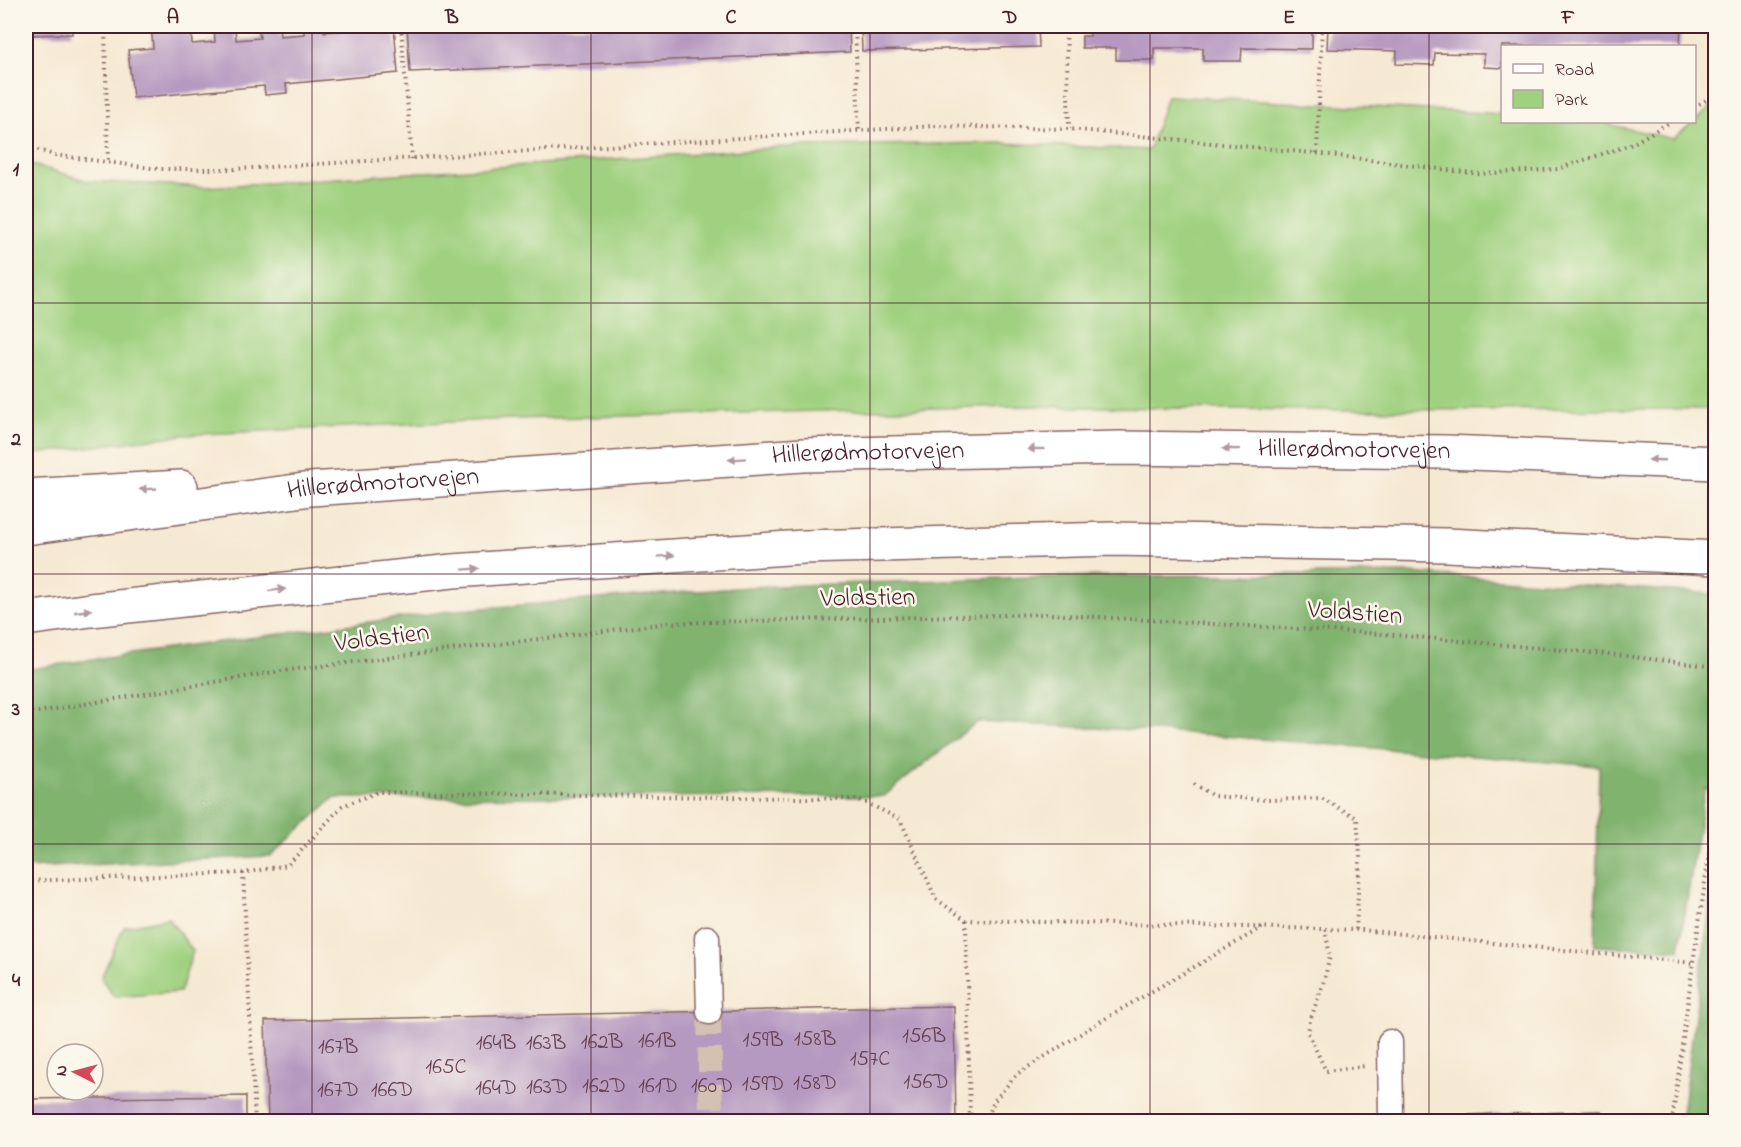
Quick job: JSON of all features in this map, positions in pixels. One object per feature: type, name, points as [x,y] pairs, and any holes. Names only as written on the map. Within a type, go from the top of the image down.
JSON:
[{"type":"highway","name":"Hillerødmotorvejen","points":[[26,528],[311,489],[803,454],[1120,448],[1446,452],[1716,463]]},
{"type":"highway","points":[[26,496],[177,487],[311,489]]},
{"type":"highway","points":[[26,619],[453,571],[803,547],[1113,539],[1447,544],[1716,558]]},
{"type":"street","points":[[707,938],[709,1012]]},
{"type":"street","points":[[1390,1053],[1391,1117]]},
{"type":"path","points":[[105,26],[108,162]]},
{"type":"path","points":[[401,26],[412,159]]},
{"type":"path","points":[[855,26],[859,132]]},
{"type":"path","points":[[1066,26],[1069,129]]},
{"type":"path","points":[[1317,153],[1322,26]]},
{"type":"path","points":[[1696,106],[1716,91]]},
{"type":"path","points":[[26,146],[54,155],[159,169],[226,169],[934,126],[1069,129],[1317,153],[1479,174],[1558,169],[1632,144],[1668,123]]},
{"type":"path","name":"Voldstien","points":[[26,714],[281,671],[669,623],[1047,614],[1382,634],[1618,655],[1716,667]]},
{"type":"path","points":[[1194,784],[1213,796],[1266,800],[1321,798],[1357,818],[1360,856],[1356,930]]},
{"type":"path","points":[[26,881],[243,873],[288,865],[342,806],[378,792],[858,799],[900,819],[936,899],[966,920],[1356,930],[1693,963]]},
{"type":"path","points":[[1672,1122],[1716,809]]},
{"type":"path","points":[[243,873],[255,1122]]},
{"type":"path","points":[[966,920],[970,1122]]},
{"type":"path","points":[[986,1122],[993,1101],[1017,1074],[1101,1021],[1263,927]]},
{"type":"path","points":[[1325,929],[1330,956],[1308,1033],[1318,1056],[1326,1071],[1390,1053]]},
{"type":"green space","points":[[1167,96],[1501,114],[1501,123],[1603,123],[1673,139],[1692,123],[1696,123],[1696,120],[1715,104],[1715,409],[1303,410],[1016,406],[510,419],[182,435],[26,455],[26,163],[88,181],[207,187],[801,146],[1001,143],[1149,150]]},
{"type":"green space","points":[[1411,573],[1715,594],[1715,793],[1705,788],[1679,950],[1595,946],[1599,766],[1173,732],[977,722],[884,796],[334,798],[270,856],[26,868],[26,670],[458,610],[749,587],[1032,577]]},
{"type":"green space","points":[[1715,866],[1715,1121],[1681,1121]]},
{"type":"green space","points":[[168,918],[193,951],[180,992],[114,997],[101,978],[124,927]]},
{"type":"building","points":[[26,26],[72,26],[72,34],[26,35]]},
{"type":"building","points":[[151,26],[191,26],[192,44],[215,42],[214,26],[235,26],[236,40],[260,38],[258,26],[279,26],[280,36],[304,34],[304,26],[324,26],[324,32],[348,30],[347,26],[394,26],[398,73],[286,84],[287,93],[265,95],[264,86],[133,98],[128,50],[153,48]]},
{"type":"building","points":[[407,26],[849,26],[850,52],[410,72]]},
{"type":"building","points":[[861,26],[1038,26],[1039,47],[862,51]]},
{"type":"building","points":[[1090,26],[1312,26],[1312,49],[1242,48],[1241,61],[1203,61],[1203,48],[1154,48],[1154,60],[1116,60],[1116,48],[1082,48],[1082,36],[1090,36]]},
{"type":"building","points":[[1328,26],[1681,26],[1680,45],[1501,45],[1501,68],[1484,67],[1484,54],[1435,53],[1434,65],[1396,64],[1397,51],[1327,49]]},
{"type":"building","points":[[954,1006],[956,1122],[268,1122],[265,1021]]},
{"type":"building","points":[[246,1096],[246,1122],[26,1122],[26,1099],[45,1099],[45,1102],[105,1102],[105,1098]]},
{"type":"building","points":[[1601,1111],[1601,1122],[1288,1122],[1288,1120]]},
{"type":"tunnel","points":[[709,1012],[711,1122]]}]
